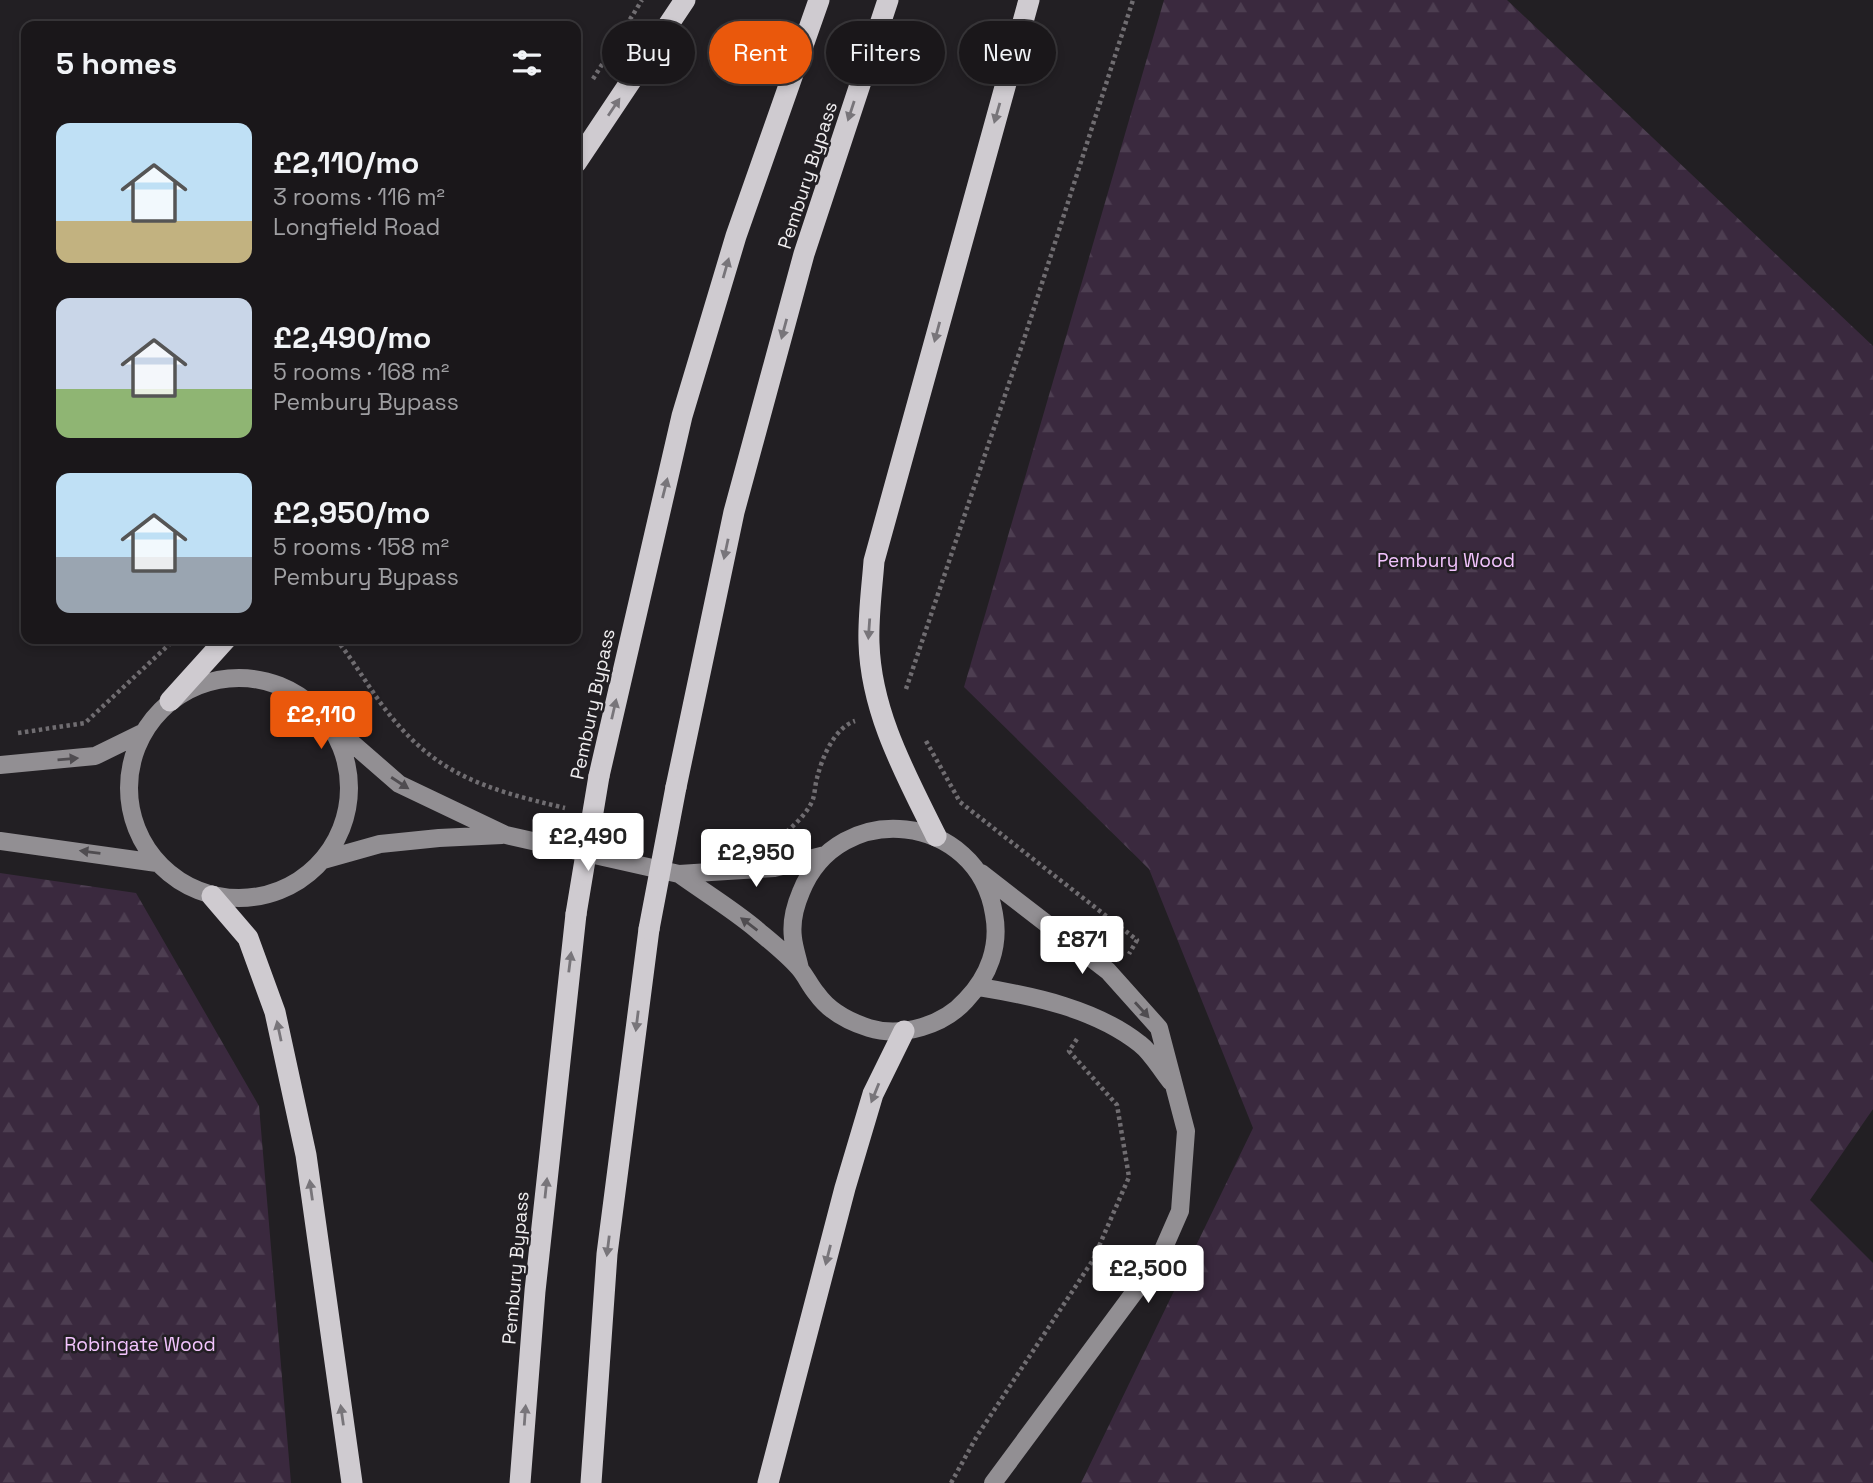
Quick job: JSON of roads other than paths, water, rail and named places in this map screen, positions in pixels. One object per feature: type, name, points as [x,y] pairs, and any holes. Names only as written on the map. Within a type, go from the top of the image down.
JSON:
[{"type":"highway","points":[[581,156],[685,0]]},
{"type":"highway","name":"Pembury Bypass","points":[[520,1483],[535,1291],[576,914],[599,776],[682,416],[736,236],[819,0]]},
{"type":"highway","name":"Pembury Bypass","points":[[591,1483],[607,1254],[649,929],[676,787],[734,512],[804,254],[888,0]]},
{"type":"highway","points":[[936,836],[904,770],[880,713],[873,687],[869,642],[874,561],[1029,0]]},
{"type":"highway","points":[[170,701],[221,644]]},
{"type":"highway","points":[[212,896],[248,938],[275,1012],[306,1155],[352,1483]]},
{"type":"highway","points":[[768,1483],[848,1177],[873,1094],[904,1031]]},
{"type":"street","points":[[329,723],[345,756],[350,792],[342,828],[323,860],[300,880],[273,894],[242,899],[212,896],[182,883],[158,863],[138,834],[129,800],[130,765],[142,733],[170,701],[201,684],[236,677],[272,682],[303,698],[399,784],[506,835],[679,874],[774,868],[825,855]]},
{"type":"street","points":[[0,765],[95,756],[142,733]]},
{"type":"street","points":[[800,969],[793,938],[795,905],[807,878],[825,855],[850,838],[879,829],[909,828],[936,836],[960,850],[978,871],[1114,978],[1159,1028],[1186,1131],[1180,1211],[1159,1259],[993,1483]]},
{"type":"street","points":[[323,860],[380,844],[506,835]]},
{"type":"street","points":[[0,841],[158,863]]},
{"type":"street","points":[[679,874],[755,928],[800,969],[817,996],[842,1017],[872,1029],[904,1031],[933,1024],[959,1009],[979,987],[992,959],[997,929],[992,899],[978,871]]},
{"type":"street","points":[[979,987],[1028,995],[1091,1016],[1141,1045],[1177,1090]]},
{"type":"park label","name":"Pembury Wood","points":[[1446,560]]},
{"type":"park label","name":"Robingate Wood","points":[[140,1344]]}]
